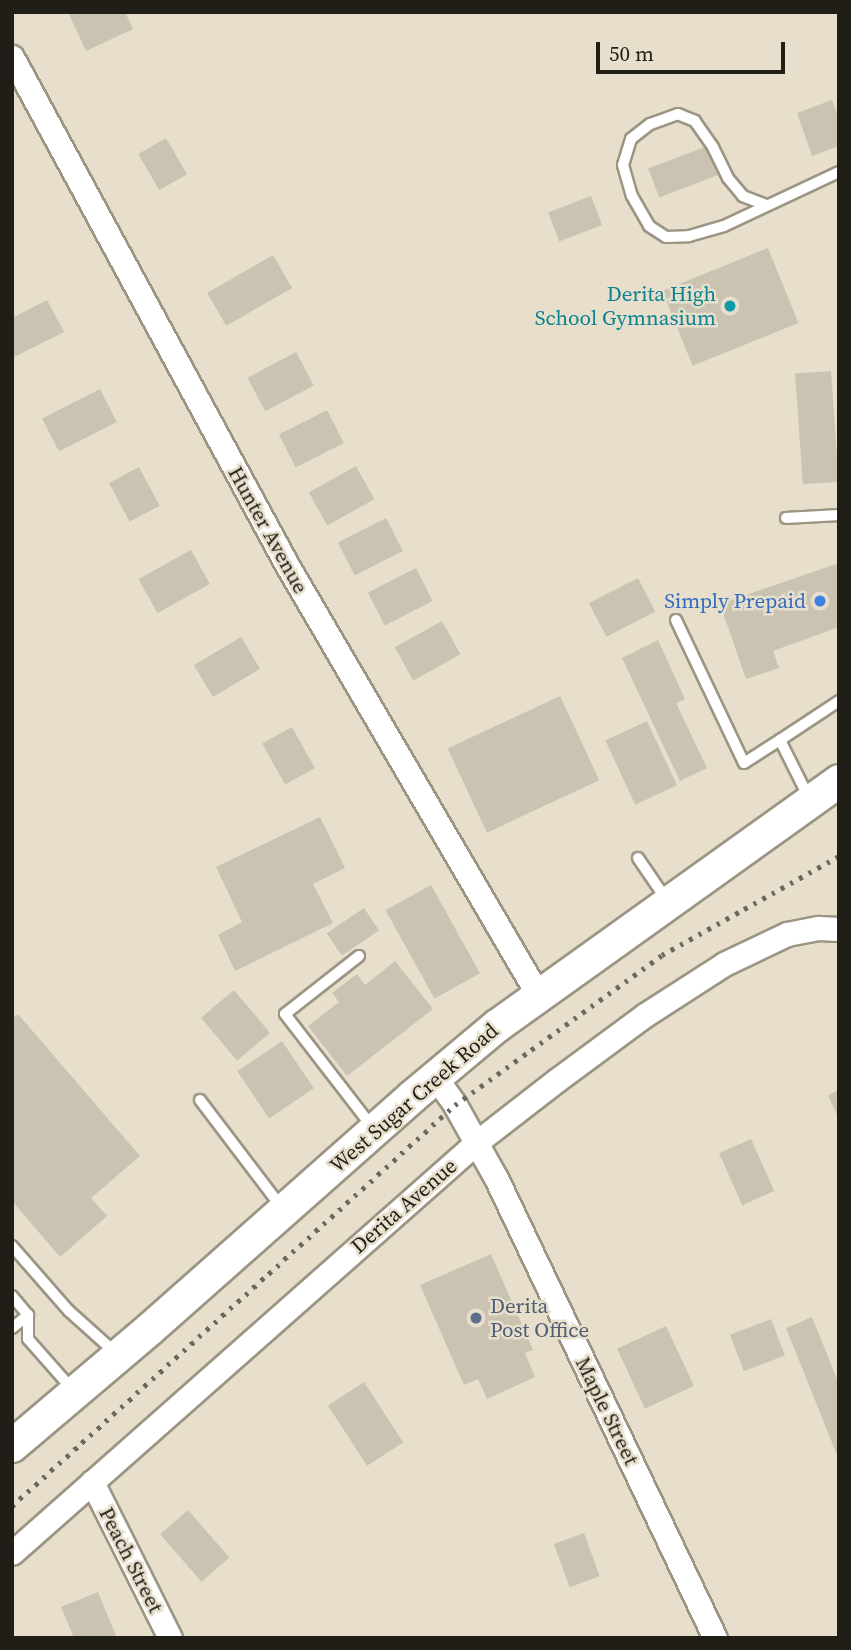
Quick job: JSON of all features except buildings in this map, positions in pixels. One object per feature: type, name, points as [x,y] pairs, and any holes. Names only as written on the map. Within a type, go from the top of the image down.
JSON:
[{"type":"main road","name":"West Sugar Creek Road","points":[[16,1435],[119,1356],[435,1077],[538,995],[839,781]]},
{"type":"street","name":"Hunter Avenue","points":[[12,57],[287,565],[538,995]]},
{"type":"street","name":"Derita Avenue","points":[[12,1553],[477,1142],[634,1023],[724,964],[787,934],[818,928],[839,929]]},
{"type":"street","name":"Maple Street","points":[[435,1077],[477,1142],[715,1638]]},
{"type":"street","name":"Peach Street","points":[[92,1482],[170,1638]]},
{"type":"lane","points":[[766,205],[743,196],[735,187],[695,121],[678,114],[650,124],[631,139],[623,165],[632,196],[649,226],[666,237],[689,236],[724,226],[839,172]]},
{"type":"lane","points":[[786,518],[839,514]]},
{"type":"lane","points":[[676,620],[744,763],[839,701]]},
{"type":"lane","points":[[780,740],[810,801]]},
{"type":"lane","points":[[638,858],[668,902]]},
{"type":"lane","points":[[359,956],[285,1014],[375,1130]]},
{"type":"lane","points":[[200,1100],[284,1210]]},
{"type":"lane","points":[[12,1246],[69,1311],[119,1356]]},
{"type":"lane","points":[[12,1296],[28,1315],[28,1339],[75,1392]]},
{"type":"lane","points":[[12,1328],[28,1315]]},
{"type":"railway","points":[[12,1506],[455,1105],[662,955],[839,856]]},
{"type":"place","name":"Derita High School Gymnasium","points":[[730,306]]},
{"type":"place","name":"Simply Prepaid","points":[[820,601]]},
{"type":"place","name":"Derita Post Office","points":[[476,1318]]}]
